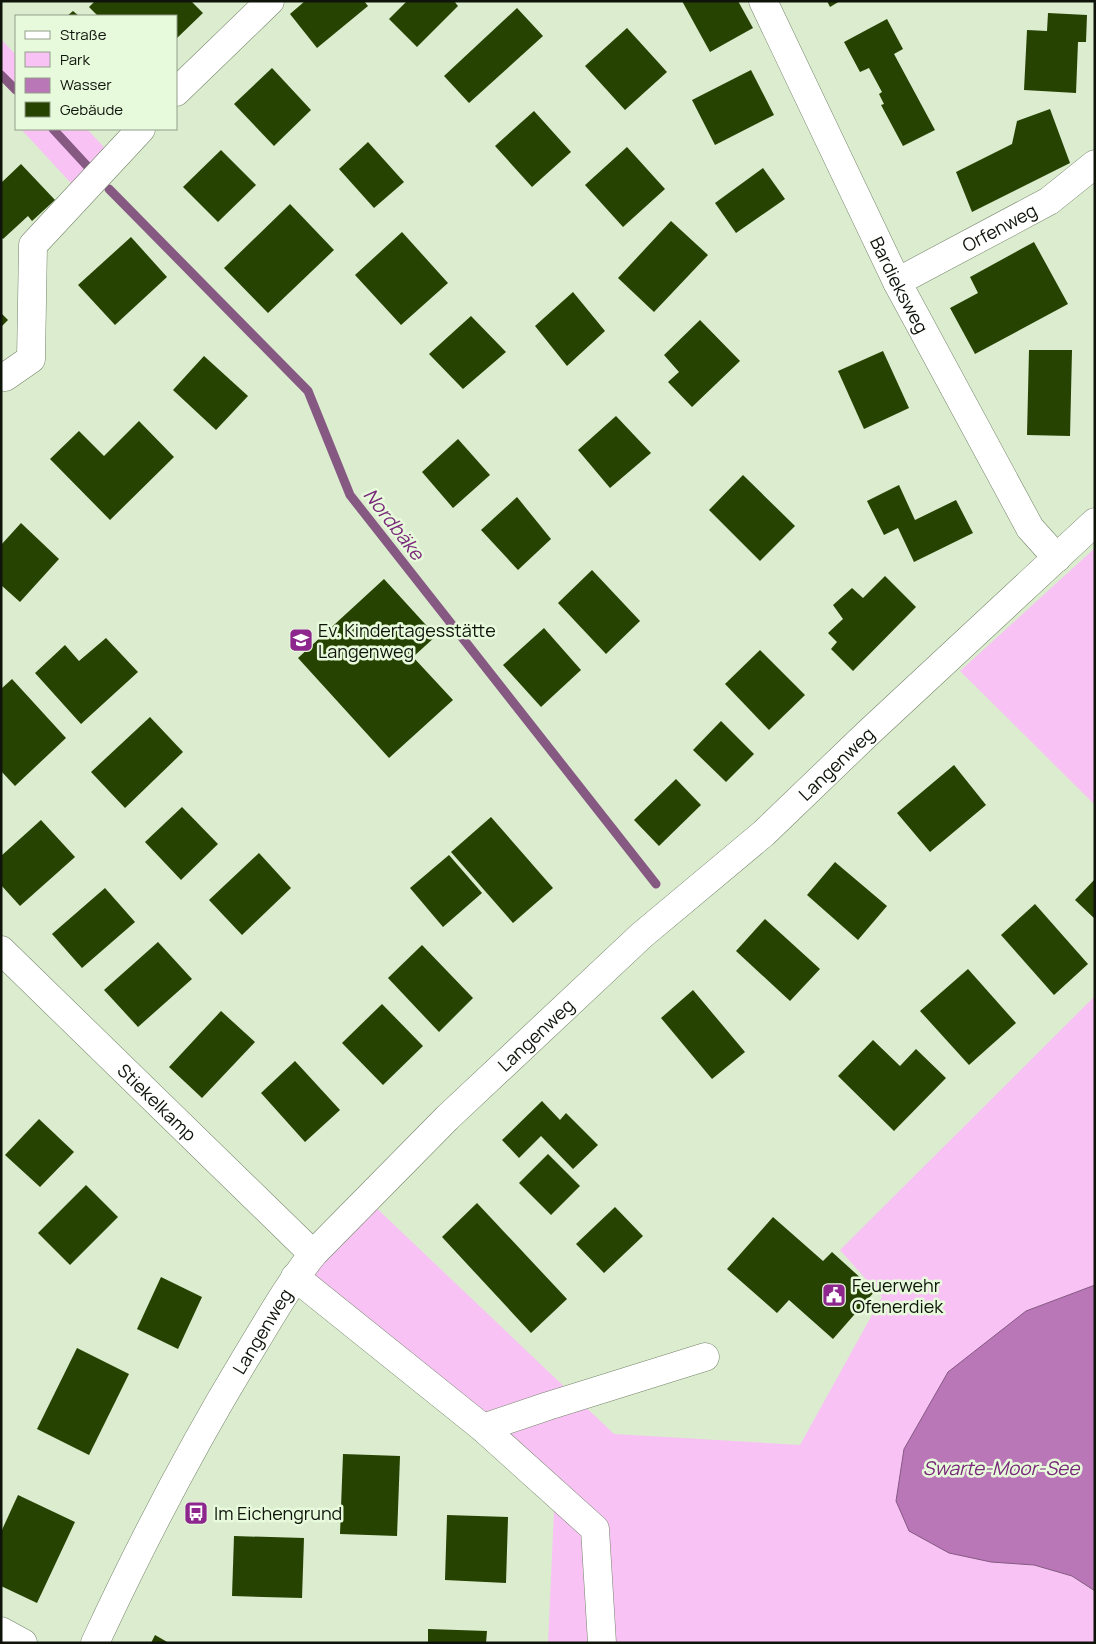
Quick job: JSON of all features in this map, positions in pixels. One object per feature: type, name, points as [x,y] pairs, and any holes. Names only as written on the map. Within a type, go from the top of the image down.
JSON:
[{"type":"street","points":[[178,90],[270,1]]},
{"type":"street","name":"Bardieksweg","points":[[763,1],[897,282],[1030,528],[1057,558]]},
{"type":"street","points":[[5,377],[31,359],[32,245],[140,130]]},
{"type":"street","name":"Orfenweg","points":[[897,282],[1049,201],[1095,164]]},
{"type":"street","name":"Langenweg","points":[[95,1643],[164,1503],[214,1411],[295,1276],[313,1254],[447,1118],[628,948],[764,833],[874,727],[1095,522]]},
{"type":"street","name":"Stiekelkamp","points":[[1,950],[313,1254]]},
{"type":"street","points":[[295,1276],[483,1428],[595,1529],[602,1643]]},
{"type":"street","points":[[483,1428],[705,1357]]},
{"type":"street","points":[[1,1631],[23,1643]]},
{"type":"green space","points":[[1,39],[15,54],[15,89],[1,75]]},
{"type":"green space","points":[[22,130],[88,130],[114,158],[81,194]]},
{"type":"green space","points":[[1095,548],[1095,805],[960,671]]},
{"type":"green space","points":[[1095,996],[1095,1285],[1026,1311],[991,1562],[1033,1565],[1072,1576],[1095,1592],[1095,1643],[548,1643],[554,1511],[304,1268],[368,1200],[614,1434],[800,1445],[882,1297],[840,1250]]},
{"type":"water","name":"Swarte-Moor-See","points":[[1095,1285],[1095,1591],[1072,1576],[1034,1565],[991,1562],[949,1553],[909,1531],[896,1501],[904,1449],[948,1372],[1026,1311]]},
{"type":"building","points":[[95,1],[191,1],[203,13],[178,37],[178,15],[97,15],[89,7]]},
{"type":"building","points":[[305,1],[364,1],[368,6],[317,48],[290,14]]},
{"type":"building","points":[[407,1],[454,1],[458,6],[417,47],[389,19]]},
{"type":"building","points":[[682,1],[738,1],[753,28],[710,52]]},
{"type":"building","points":[[827,1],[840,1],[830,7]]},
{"type":"building","points":[[517,8],[543,36],[469,103],[444,76]]},
{"type":"building","points":[[73,11],[78,15],[68,15]]},
{"type":"building","points":[[1048,13],[1087,15],[1086,42],[1078,42],[1076,93],[1024,90],[1027,30],[1047,31]]},
{"type":"building","points":[[887,19],[903,49],[894,54],[935,130],[903,146],[881,105],[884,104],[879,94],[882,92],[869,68],[860,72],[844,42]]},
{"type":"building","points":[[627,28],[667,72],[625,110],[585,66]]},
{"type":"building","points":[[272,68],[311,110],[274,146],[234,104]]},
{"type":"building","points":[[751,70],[774,115],[715,145],[692,100]]},
{"type":"building","points":[[1050,109],[1070,163],[972,212],[956,172],[1012,144],[1017,121]]},
{"type":"building","points":[[534,111],[571,152],[532,187],[495,146]]},
{"type":"building","points":[[368,142],[404,182],[374,208],[339,169]]},
{"type":"building","points":[[627,147],[665,189],[623,227],[585,185]]},
{"type":"building","points":[[221,150],[256,185],[218,222],[183,187]]},
{"type":"building","points":[[21,164],[55,200],[32,221],[28,216],[3,239],[1,237],[1,183]]},
{"type":"building","points":[[763,168],[785,199],[736,233],[715,203]]},
{"type":"building","points":[[290,204],[334,250],[268,313],[224,268]]},
{"type":"building","points":[[671,221],[708,255],[654,312],[618,278]]},
{"type":"building","points":[[402,232],[448,283],[401,325],[355,275]]},
{"type":"building","points":[[131,237],[167,277],[115,325],[78,285]]},
{"type":"building","points":[[1034,242],[1068,304],[975,354],[950,308],[978,293],[970,277]]},
{"type":"building","points":[[573,292],[605,331],[567,366],[535,326]]},
{"type":"building","points":[[1,313],[8,320],[1,327]]},
{"type":"building","points":[[471,316],[506,352],[463,389],[429,354]]},
{"type":"building","points":[[700,320],[740,361],[692,407],[668,382],[679,372],[664,355]]},
{"type":"building","points":[[1029,350],[1072,350],[1070,436],[1027,435]]},
{"type":"building","points":[[883,351],[909,408],[864,429],[838,371]]},
{"type":"building","points":[[204,356],[248,396],[216,430],[173,390]]},
{"type":"building","points":[[616,416],[651,453],[610,488],[578,450]]},
{"type":"building","points":[[139,421],[174,457],[110,520],[50,459],[79,431],[104,456]]},
{"type":"building","points":[[458,439],[490,475],[453,508],[422,472]]},
{"type":"building","points":[[743,475],[795,526],[760,561],[709,510]]},
{"type":"building","points":[[899,485],[915,520],[956,500],[973,533],[914,562],[898,528],[884,535],[867,501]]},
{"type":"building","points":[[517,497],[551,539],[518,570],[481,530]]},
{"type":"building","points":[[21,523],[59,559],[20,602],[1,585],[1,545]]},
{"type":"building","points":[[592,570],[640,621],[606,654],[558,603]]},
{"type":"building","points":[[885,576],[916,607],[853,671],[831,649],[837,642],[828,633],[843,619],[833,605],[852,588],[863,598]]},
{"type":"building","points":[[384,579],[436,636],[413,657],[453,700],[389,758],[298,658]]},
{"type":"building","points":[[544,628],[581,670],[541,707],[503,665]]},
{"type":"building","points":[[106,638],[138,672],[81,724],[35,673],[65,645],[79,661]]},
{"type":"building","points":[[760,650],[805,695],[769,730],[725,684]]},
{"type":"building","points":[[12,679],[66,738],[15,786],[1,771],[1,689]]},
{"type":"building","points":[[150,717],[183,752],[125,808],[91,772]]},
{"type":"building","points":[[721,721],[754,754],[726,782],[693,750]]},
{"type":"building","points":[[954,765],[986,805],[930,852],[897,813]]},
{"type":"building","points":[[676,779],[701,805],[659,846],[634,820]]},
{"type":"building","points":[[182,807],[218,844],[181,880],[145,842]]},
{"type":"building","points":[[491,817],[553,888],[513,923],[451,852]]},
{"type":"building","points":[[41,820],[75,857],[20,906],[1,885],[1,856]]},
{"type":"building","points":[[259,853],[291,888],[242,935],[209,900]]},
{"type":"building","points":[[449,855],[482,893],[443,927],[410,888]]},
{"type":"building","points":[[835,862],[887,906],[858,940],[807,895]]},
{"type":"building","points":[[1095,879],[1095,919],[1075,900]]},
{"type":"building","points":[[105,888],[135,922],[82,968],[52,934]]},
{"type":"building","points":[[1035,904],[1088,964],[1054,995],[1001,935]]},
{"type":"building","points":[[765,919],[820,969],[790,1001],[736,951]]},
{"type":"building","points":[[158,942],[192,979],[138,1027],[104,990]]},
{"type":"building","points":[[422,945],[473,998],[439,1032],[388,978]]},
{"type":"building","points":[[968,969],[1016,1023],[969,1065],[920,1011]]},
{"type":"building","points":[[693,990],[745,1052],[712,1079],[661,1018]]},
{"type":"building","points":[[382,1004],[423,1046],[383,1085],[342,1043]]},
{"type":"building","points":[[221,1011],[255,1042],[202,1098],[169,1067]]},
{"type":"building","points":[[873,1040],[900,1066],[916,1049],[946,1078],[894,1131],[838,1076]]},
{"type":"building","points":[[295,1061],[340,1110],[305,1142],[261,1093]]},
{"type":"building","points":[[542,1101],[560,1120],[566,1113],[598,1145],[573,1169],[541,1136],[519,1158],[502,1140]]},
{"type":"building","points":[[39,1119],[74,1152],[40,1187],[5,1155]]},
{"type":"building","points":[[548,1154],[580,1186],[551,1215],[519,1183]]},
{"type":"building","points":[[86,1185],[118,1217],[70,1265],[38,1233]]},
{"type":"building","points":[[477,1203],[567,1299],[531,1333],[442,1237]]},
{"type":"building","points":[[615,1207],[643,1236],[604,1273],[576,1244]]},
{"type":"building","points":[[773,1217],[823,1261],[832,1252],[875,1291],[833,1339],[789,1300],[777,1313],[727,1269]]},
{"type":"building","points":[[161,1277],[202,1297],[178,1349],[137,1329]]},
{"type":"building","points":[[77,1348],[129,1374],[89,1455],[37,1429]]},
{"type":"building","points":[[343,1454],[400,1456],[397,1536],[340,1534]]},
{"type":"building","points":[[18,1495],[75,1522],[37,1603],[1,1586],[1,1532]]},
{"type":"building","points":[[447,1515],[508,1517],[506,1583],[445,1580]]},
{"type":"building","points":[[234,1536],[304,1538],[302,1598],[232,1596]]},
{"type":"building","points":[[428,1629],[487,1631],[486,1643],[428,1643]]},
{"type":"building","points":[[155,1635],[169,1643],[151,1643]]},
{"type":"waterway","name":"Nordbäke","points":[[1,75],[15,89]]},
{"type":"waterway","name":"Nordbäke","points":[[54,130],[89,168]]},
{"type":"waterway","name":"Nordbäke","points":[[109,189],[308,391],[350,495],[656,884]]},
{"type":"place","name":"Ev. Kindertagesstätte Langenweg","points":[[301,640]]},
{"type":"place","name":"Feuerwehr Ofenerdiek","points":[[834,1295]]},
{"type":"place","name":"Im Eichengrund","points":[[196,1513]]}]
